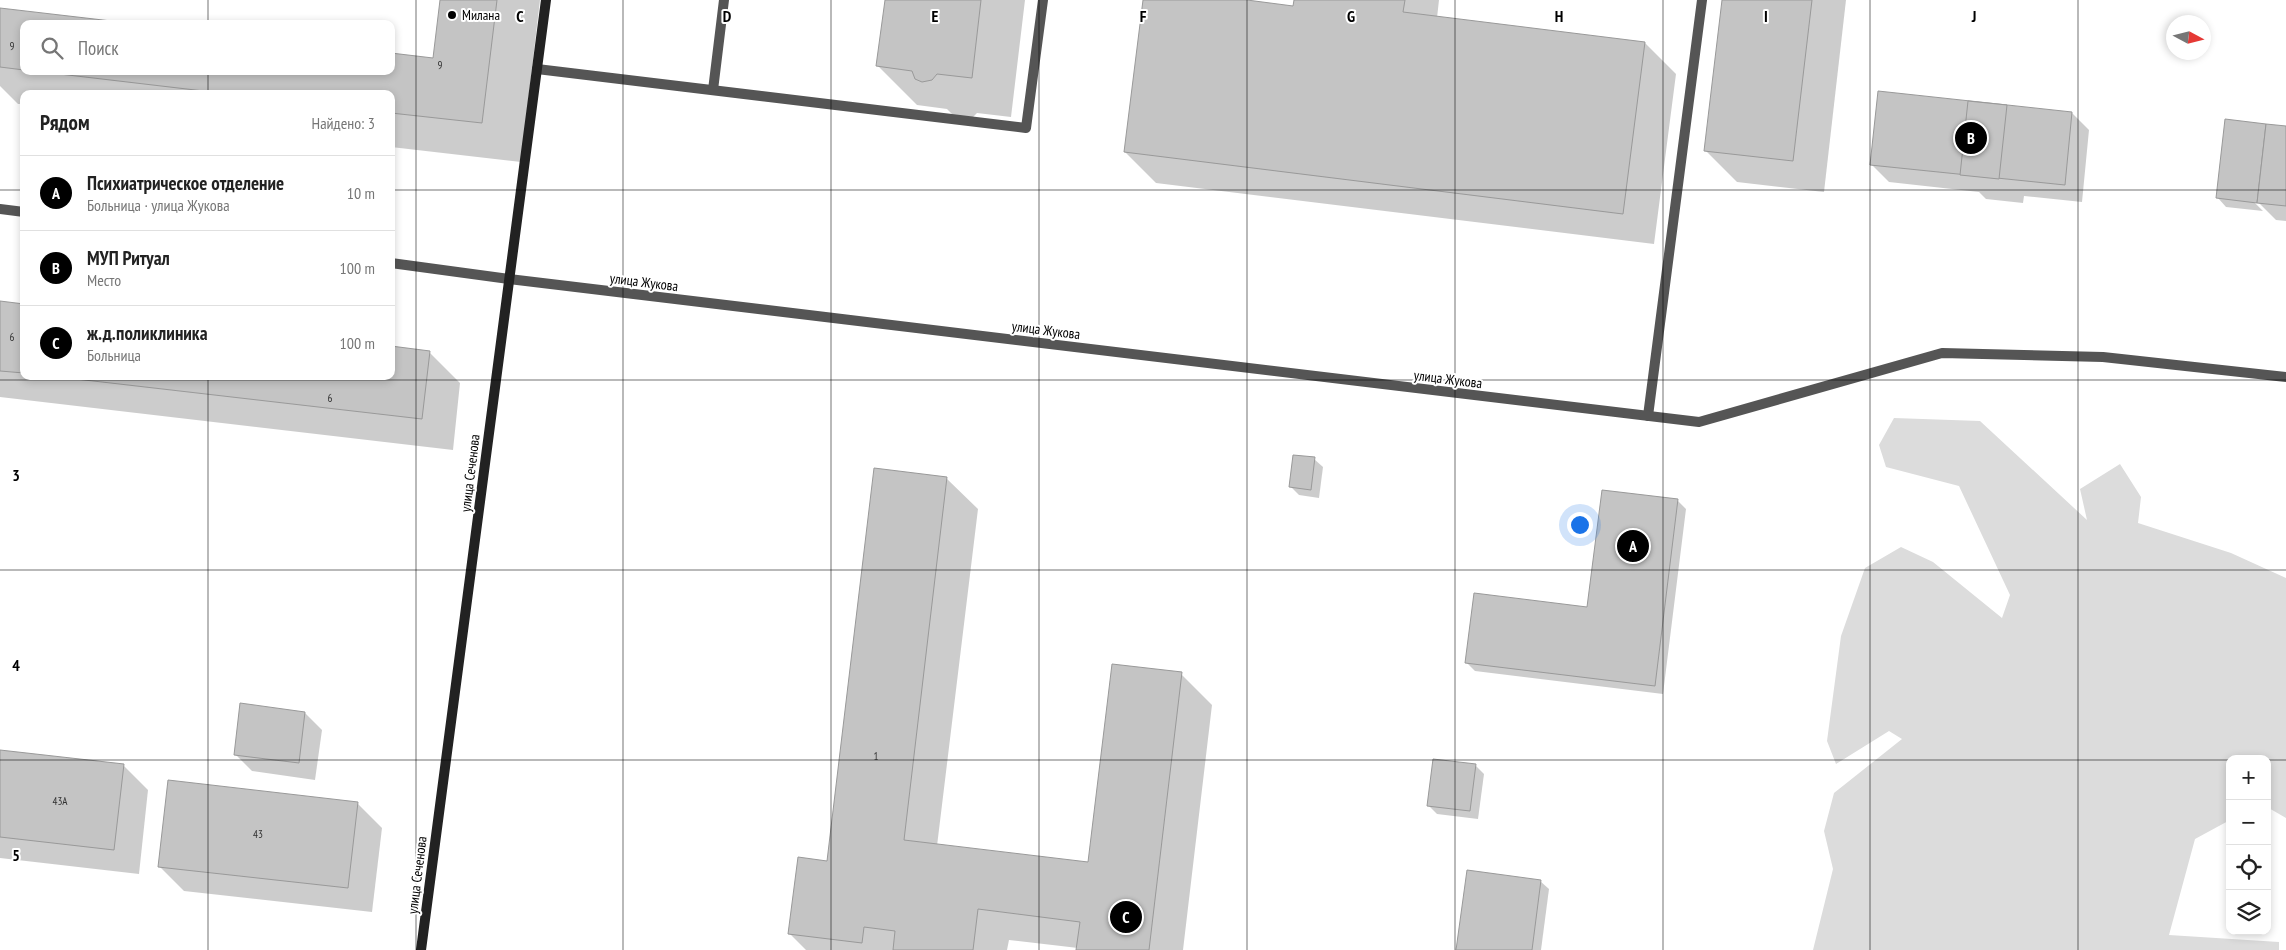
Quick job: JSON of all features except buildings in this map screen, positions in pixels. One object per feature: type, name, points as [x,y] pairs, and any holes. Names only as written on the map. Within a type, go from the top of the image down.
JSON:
[{"type":"main road","name":"улица Сеченова","points":[[421,950],[546,0]]},
{"type":"street","points":[[712,90],[724,0]]},
{"type":"street","points":[[537,69],[1026,128],[1043,0]]},
{"type":"street","points":[[1648,416],[1702,0]]},
{"type":"street","points":[[0,209],[20,212]]},
{"type":"street","name":"улица Жукова","points":[[395,264],[509,279],[1698,422],[1942,353],[2103,357],[2286,377]]},
{"type":"shaded area","points":[[1894,418],[1980,421],[2087,520],[2080,489],[2120,464],[2141,497],[2138,523],[2231,553],[2286,578],[2286,818],[2271,809],[2271,755],[2226,755],[2226,822],[2195,839],[2169,935],[2279,942],[2279,950],[1813,950],[1833,869],[1824,831],[1834,793],[1902,739],[1889,731],[1836,764],[1827,741],[1841,636],[1865,568],[1901,547],[1933,562],[2002,618],[2010,595],[1959,486],[1886,467],[1879,445]]},
{"type":"place","name":"Милана","points":[[452,15]]},
{"type":"place","name":"МУП Ритуал","points":[[1971,138]]},
{"type":"place","name":"Психиатрическое отделение","points":[[1633,546]]},
{"type":"place","name":"ж.д.поликлиника","points":[[1126,917]]}]
